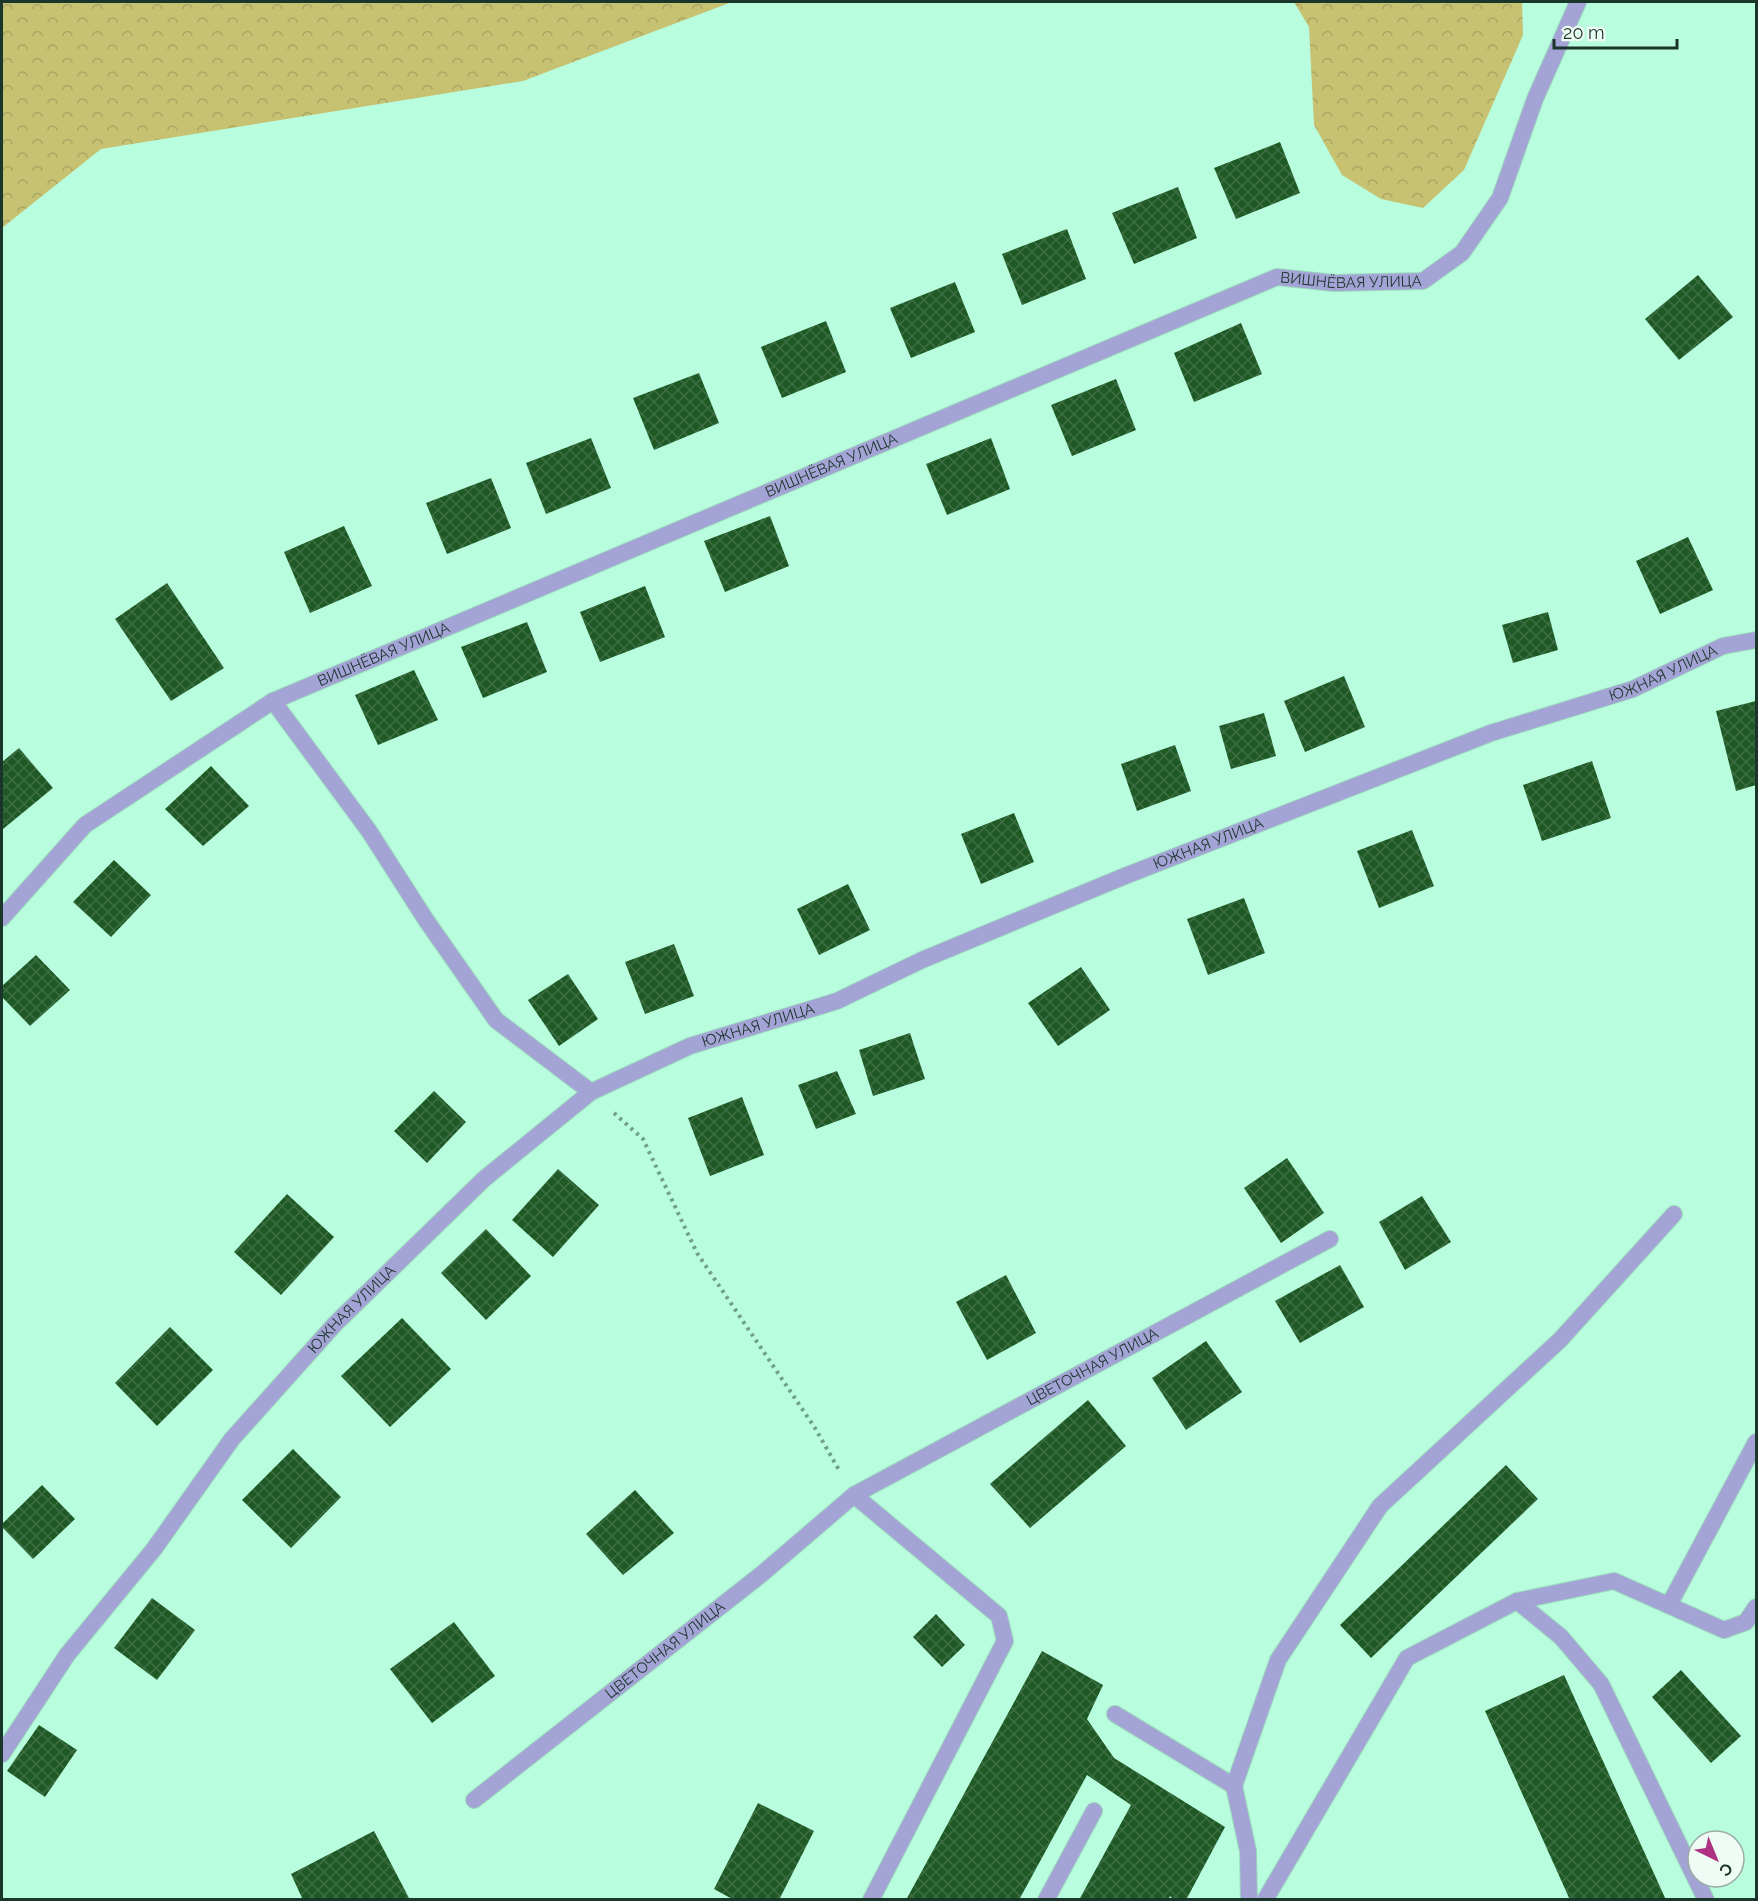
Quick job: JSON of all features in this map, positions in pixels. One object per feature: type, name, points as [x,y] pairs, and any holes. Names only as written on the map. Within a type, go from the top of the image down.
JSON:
[{"type":"street","name":"ВИШНЁВАЯ УЛИЦА","points":[[2,918],[85,825],[273,701],[1277,277],[1334,283],[1424,281],[1462,253],[1500,198],[1535,99],[1578,2]]},
{"type":"street","name":"ЮЖНАЯ УЛИЦА","points":[[2,1754],[67,1655],[154,1549],[232,1439],[335,1324],[484,1179],[591,1092],[690,1046],[837,1001],[933,956],[1125,876],[1302,806],[1491,733],[1633,689],[1723,646],[1756,640]]},
{"type":"street","points":[[273,701],[369,831],[426,920],[496,1020],[591,1092]]},
{"type":"street","points":[[1249,1899],[1248,1851],[1234,1786],[1278,1660],[1380,1506],[1560,1340],[1674,1214]]},
{"type":"street","name":"ЦВЕТОЧНАЯ УЛИЦА","points":[[474,1800],[763,1573],[854,1495],[1330,1239]]},
{"type":"street","points":[[1669,1605],[1756,1442]]},
{"type":"street","points":[[854,1495],[999,1616],[1005,1641],[871,1899]]},
{"type":"street","points":[[1265,1899],[1407,1658],[1518,1600],[1614,1581],[1724,1629],[1746,1622],[1756,1607]]},
{"type":"street","points":[[1518,1600],[1561,1638],[1600,1684],[1706,1899]]},
{"type":"street","points":[[1115,1714],[1234,1786]]},
{"type":"street","points":[[1046,1899],[1095,1811]]},
{"type":"path","points":[[591,1092],[643,1139],[697,1253],[815,1428],[854,1495]]},
{"type":"green space","points":[[2,2],[732,2],[523,81],[101,149],[2,228]]},
{"type":"green space","points":[[1294,2],[1522,2],[1523,35],[1464,170],[1423,208],[1381,199],[1342,175],[1314,125],[1309,27]]},
{"type":"building","points":[[1280,142],[1300,193],[1236,219],[1214,168]]},
{"type":"building","points":[[1178,187],[1197,238],[1134,264],[1112,213]]},
{"type":"building","points":[[1067,229],[1086,279],[1022,305],[1002,254]]},
{"type":"building","points":[[1698,275],[1733,317],[1679,360],[1645,319]]},
{"type":"building","points":[[955,282],[975,332],[911,358],[890,308]]},
{"type":"building","points":[[826,321],[846,372],[782,398],[761,347]]},
{"type":"building","points":[[1241,323],[1262,374],[1194,402],[1174,353]]},
{"type":"building","points":[[699,373],[719,423],[654,450],[633,398]]},
{"type":"building","points":[[1116,379],[1136,430],[1072,456],[1051,405]]},
{"type":"building","points":[[591,438],[611,488],[546,514],[526,463]]},
{"type":"building","points":[[991,438],[1010,489],[947,515],[926,464]]},
{"type":"building","points":[[491,478],[511,528],[447,554],[426,503]]},
{"type":"building","points":[[770,516],[789,566],[725,592],[704,541]]},
{"type":"building","points":[[344,526],[372,586],[310,613],[284,552]]},
{"type":"building","points":[[1688,537],[1713,590],[1660,614],[1636,561]]},
{"type":"building","points":[[167,583],[224,668],[171,701],[115,619]]},
{"type":"building","points":[[645,586],[665,637],[600,662],[580,612]]},
{"type":"building","points":[[1548,612],[1558,650],[1513,663],[1502,625]]},
{"type":"building","points":[[527,622],[547,672],[483,698],[461,647]]},
{"type":"building","points":[[414,670],[438,720],[378,745],[355,695]]},
{"type":"building","points":[[1344,676],[1365,727],[1305,752],[1284,701]]},
{"type":"building","points":[[1756,701],[1756,785],[1736,791],[1716,711]]},
{"type":"building","points":[[1264,713],[1276,756],[1231,769],[1219,726]]},
{"type":"building","points":[[1175,745],[1191,791],[1137,811],[1121,764]]},
{"type":"building","points":[[19,748],[53,788],[3,829],[2,762]]},
{"type":"building","points":[[1592,761],[1611,818],[1542,841],[1523,785]]},
{"type":"building","points":[[211,766],[249,806],[203,846],[165,809]]},
{"type":"building","points":[[1014,813],[1034,862],[981,884],[961,834]]},
{"type":"building","points":[[1412,830],[1434,886],[1379,908],[1357,851]]},
{"type":"building","points":[[114,860],[151,895],[111,937],[73,902]]},
{"type":"building","points":[[848,884],[870,930],[819,955],[797,909]]},
{"type":"building","points":[[1244,898],[1265,953],[1208,975],[1187,919]]},
{"type":"building","points":[[674,944],[694,996],[645,1014],[625,962]]},
{"type":"building","points":[[36,955],[70,990],[30,1026],[2,997],[2,986]]},
{"type":"building","points":[[1081,967],[1110,1010],[1058,1046],[1028,1003]]},
{"type":"building","points":[[568,974],[598,1019],[559,1046],[528,1000]]},
{"type":"building","points":[[910,1033],[925,1079],[873,1096],[859,1050]]},
{"type":"building","points":[[837,1071],[856,1114],[816,1129],[798,1085]]},
{"type":"building","points":[[434,1091],[466,1122],[427,1163],[394,1131]]},
{"type":"building","points":[[742,1097],[764,1155],[710,1176],[688,1118]]},
{"type":"building","points":[[1287,1158],[1324,1213],[1281,1243],[1244,1188]]},
{"type":"building","points":[[558,1169],[599,1205],[553,1257],[512,1220]]},
{"type":"building","points":[[287,1194],[334,1237],[281,1295],[234,1252]]},
{"type":"building","points":[[1422,1196],[1451,1242],[1405,1270],[1379,1222]]},
{"type":"building","points":[[486,1229],[531,1276],[486,1320],[441,1273]]},
{"type":"building","points":[[1340,1265],[1364,1307],[1300,1343],[1275,1301]]},
{"type":"building","points":[[1006,1275],[1036,1333],[987,1360],[956,1302]]},
{"type":"building","points":[[402,1318],[451,1369],[390,1427],[341,1376]]},
{"type":"building","points":[[170,1327],[213,1370],[157,1426],[115,1383]]},
{"type":"building","points":[[1206,1341],[1242,1392],[1186,1430],[1152,1378]]},
{"type":"building","points":[[1088,1400],[1126,1446],[1030,1528],[990,1484]]},
{"type":"building","points":[[293,1449],[341,1497],[291,1548],[242,1500]]},
{"type":"building","points":[[1506,1465],[1538,1499],[1371,1658],[1340,1625]]},
{"type":"building","points":[[42,1485],[75,1519],[33,1559],[2,1527],[2,1524]]},
{"type":"building","points":[[635,1490],[674,1533],[623,1575],[586,1534]]},
{"type":"building","points":[[152,1598],[195,1630],[157,1680],[114,1648]]},
{"type":"building","points":[[936,1614],[965,1645],[942,1667],[913,1637]]},
{"type":"building","points":[[454,1622],[495,1676],[432,1723],[390,1669]]},
{"type":"building","points":[[1042,1651],[1103,1685],[1087,1719],[1114,1758],[1225,1827],[1186,1900],[1174,1900],[1170,1896],[1168,1900],[1079,1900],[1131,1805],[1087,1775],[1019,1900],[906,1900]]},
{"type":"building","points":[[1681,1670],[1741,1736],[1711,1763],[1652,1697]]},
{"type":"building","points":[[1564,1675],[1666,1900],[1570,1900],[1485,1711]]},
{"type":"building","points":[[39,1725],[77,1750],[45,1797],[7,1771]]},
{"type":"building","points":[[758,1803],[814,1831],[779,1900],[734,1900],[714,1889]]},
{"type":"building","points":[[374,1831],[410,1900],[303,1900],[291,1874]]}]
